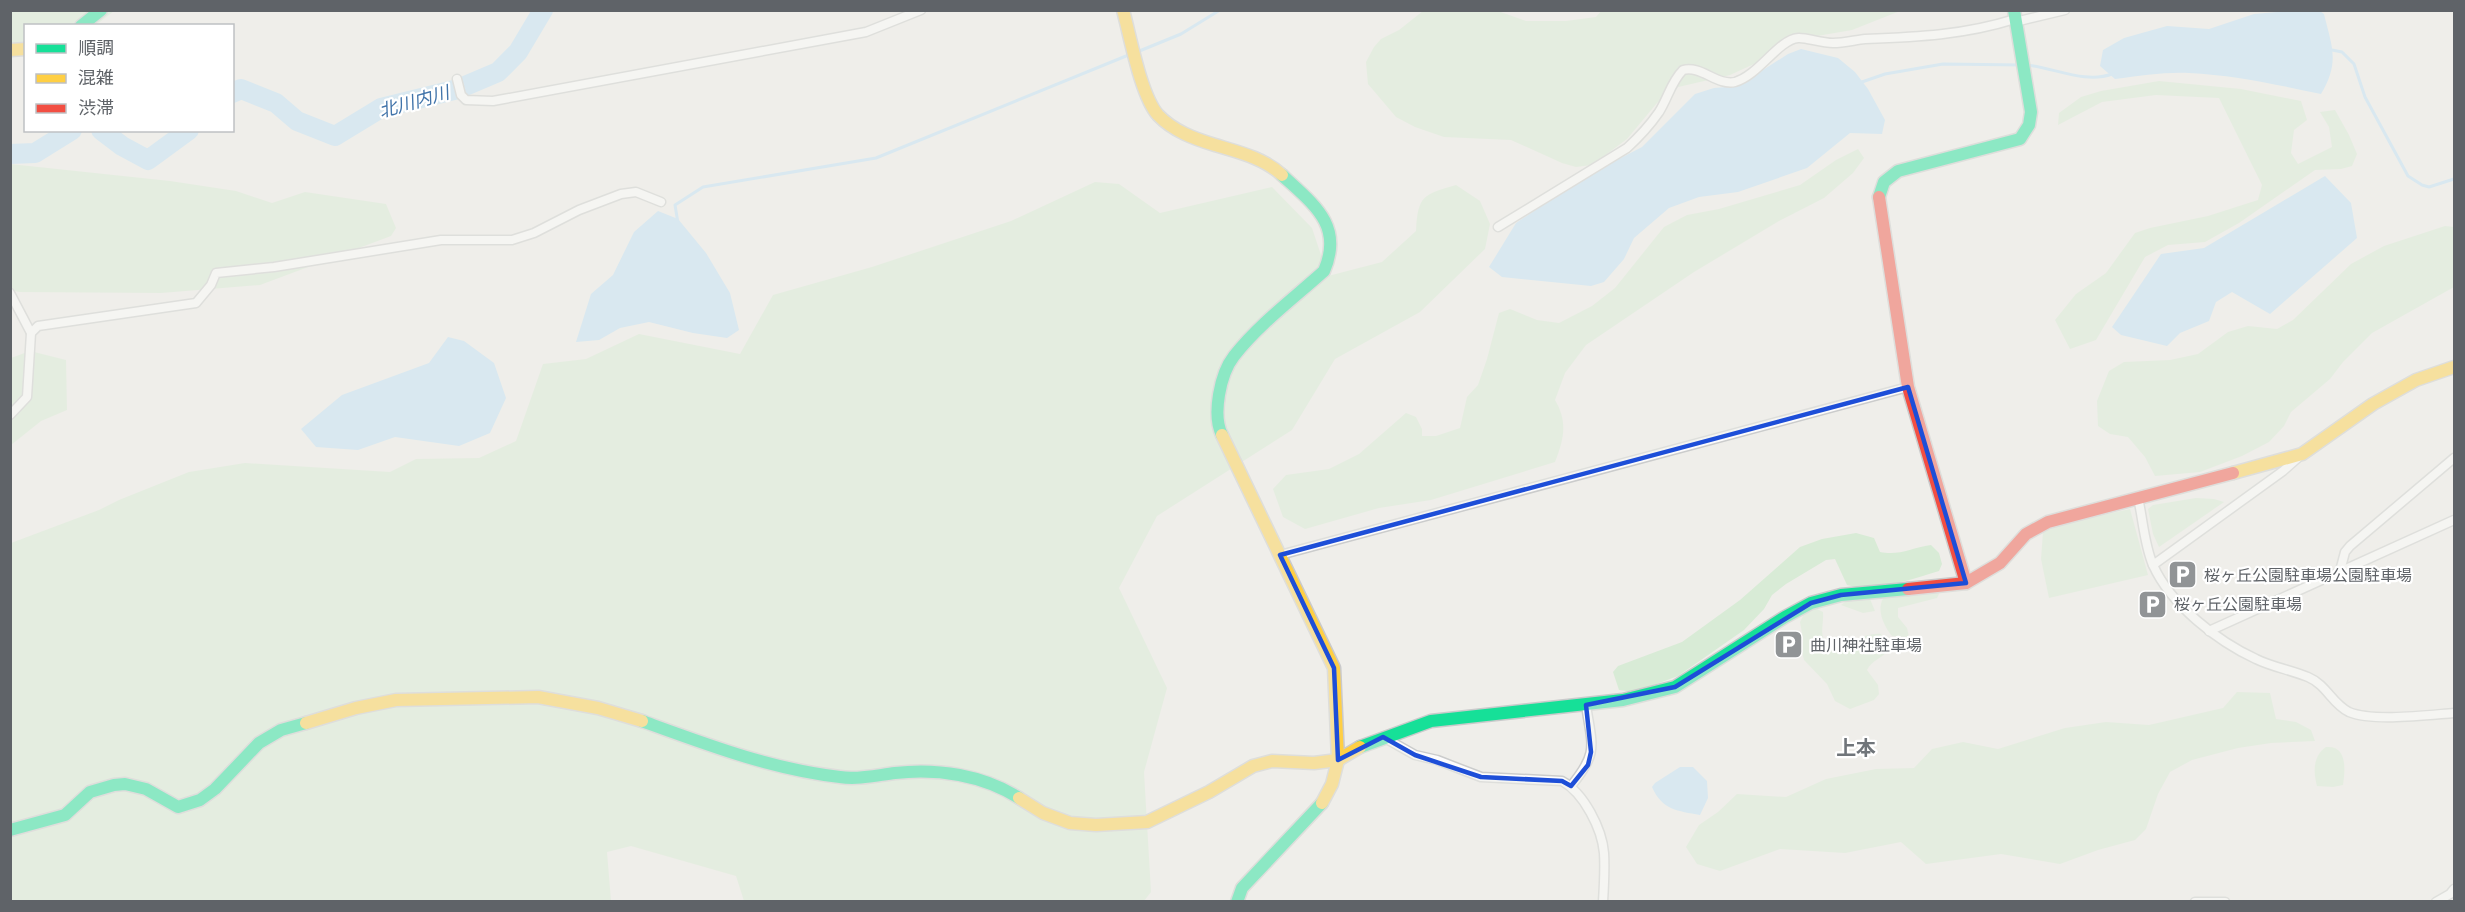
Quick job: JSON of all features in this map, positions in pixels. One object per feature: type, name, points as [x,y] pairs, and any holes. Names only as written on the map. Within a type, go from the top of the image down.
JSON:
[{"type":"street","points":[[84,24],[101,10]]},
{"type":"street","points":[[457,79],[466,100],[493,101],[866,32],[921,10]]},
{"type":"street","points":[[1123,10],[1147,95],[1158,115],[1188,138],[1245,154],[1275,169],[1312,202],[1324,218],[1331,237],[1331,255],[1324,271],[1254,334],[1232,358],[1218,392],[1217,411],[1220,431],[1334,668],[1338,760],[1332,784],[1321,805],[1242,888],[1237,902]]},
{"type":"street","points":[[1498,227],[1627,148],[1641,136],[1659,111],[1675,77],[1683,70],[1698,70],[1728,83],[1756,70],[1790,39],[1801,37],[1814,42],[1836,43],[1947,35],[1988,28],[2015,17],[2065,10]]},
{"type":"street","points":[[1966,583],[1908,387],[1878,200],[1880,188],[1887,177],[1898,171],[2019,139],[2026,132],[2031,112],[2015,17]]},
{"type":"street","points":[[31,333],[38,327],[196,303],[211,285],[216,273],[274,267],[441,240],[512,240],[534,233],[579,210],[621,194],[636,192],[661,202]]},
{"type":"street","points":[[10,293],[31,333],[27,397],[10,415]]},
{"type":"street","points":[[2153,565],[2373,404],[2416,380],[2454,367]]},
{"type":"street","points":[[1280,555],[1908,387]]},
{"type":"street","points":[[10,830],[65,815],[90,792],[114,785],[126,784],[146,789],[178,807],[200,800],[215,789],[259,743],[281,730],[356,708],[396,700],[538,697],[598,708],[659,726],[752,760],[791,770],[844,778],[912,771],[942,772],[1005,789],[1043,813],[1070,823],[1096,825],[1147,822],[1209,792],[1253,766],[1272,761],[1314,763],[1338,760],[1383,737],[1431,722],[1586,705],[1651,694],[1675,687],[1811,603],[1841,595],[1966,583],[2000,563],[2026,534],[2048,522],[2302,454]]},
{"type":"street","points":[[2340,571],[2345,552],[2350,546],[2454,458]]},
{"type":"street","points":[[2138,498],[2153,565],[2174,596],[2209,631],[2227,645],[2258,660],[2319,682],[2337,703],[2350,712],[2399,717],[2454,713]]},
{"type":"street","points":[[2209,631],[2454,520]]},
{"type":"street","points":[[1571,786],[1588,765],[1591,752],[1586,705]]},
{"type":"street","points":[[1383,737],[1415,755],[1437,760],[1481,777],[1562,781],[1571,786],[1585,805],[1600,836],[1604,852],[1603,902]]},
{"type":"street","points":[[2436,902],[2454,889]]},
{"type":"street","points":[[2195,902],[2225,902]]},
{"type":"highlighted area","points":[[1908,387],[1966,583],[1841,595],[1811,603],[1675,687],[1586,705],[1591,752],[1588,765],[1571,786],[1562,781],[1481,777],[1415,755],[1383,737],[1338,760],[1334,668],[1280,555]]},
{"type":"green space","points":[[1602,10],[1900,11],[1852,30],[1794,40],[1754,64],[1730,75],[1674,88],[1657,103],[1627,139],[1592,165],[1576,167],[1562,163],[1511,140],[1444,137],[1415,127],[1396,117],[1368,84],[1366,62],[1374,47],[1381,39],[1399,30],[1423,11],[1498,11],[1526,21],[1566,21],[1596,17]]},
{"type":"green space","points":[[11,11],[114,11],[97,24],[24,24],[24,53],[11,56]]},
{"type":"green space","points":[[2159,81],[2241,89],[2301,101],[2307,120],[2294,130],[2291,153],[2298,164],[2332,147],[2329,127],[2320,112],[2335,110],[2357,154],[2352,166],[2341,169],[2315,170],[2239,223],[2205,242],[2168,245],[2145,257],[2096,340],[2070,349],[2055,320],[2076,294],[2106,273],[2135,233],[2208,216],[2258,200],[2262,185],[2219,98],[2156,95],[2102,102],[2058,125],[2059,113],[2081,97],[2101,91]]},
{"type":"green space","points":[[1858,149],[1864,158],[1853,173],[1824,198],[1779,221],[1694,272],[1586,345],[1565,373],[1555,400],[1562,416],[1563,431],[1561,446],[1555,462],[1431,500],[1379,508],[1305,529],[1283,517],[1273,489],[1286,475],[1329,469],[1359,454],[1406,413],[1416,417],[1422,429],[1422,436],[1436,436],[1460,428],[1467,397],[1478,385],[1487,359],[1499,313],[1510,309],[1537,320],[1559,323],[1592,306],[1615,288],[1664,227],[1687,215],[1719,209],[1800,185],[1836,160]]},
{"type":"green space","points":[[10,164],[170,181],[236,191],[272,203],[305,192],[386,204],[396,228],[391,236],[260,285],[161,293],[19,292],[11,290]]},
{"type":"green space","points":[[1095,182],[1119,184],[1160,213],[1272,187],[1312,228],[1328,276],[1382,262],[1416,231],[1418,210],[1424,198],[1445,188],[1456,185],[1480,201],[1490,224],[1485,249],[1420,312],[1335,359],[1292,430],[1157,516],[1119,588],[1167,688],[1144,772],[1151,892],[1144,901],[744,901],[736,876],[631,846],[607,852],[611,901],[11,902],[11,543],[99,510],[189,472],[245,463],[390,472],[416,459],[479,458],[516,441],[543,364],[586,359],[639,334],[740,354],[773,295],[872,267],[1011,221]]},
{"type":"green space","points":[[2445,226],[2454,227],[2454,287],[2372,333],[2343,362],[2330,379],[2291,412],[2284,426],[2269,442],[2242,456],[2200,472],[2155,476],[2145,457],[2128,437],[2110,434],[2098,426],[2097,401],[2109,371],[2124,362],[2170,360],[2198,354],[2228,332],[2248,326],[2277,329],[2293,320],[2351,264],[2384,246]]},
{"type":"green space","points":[[30,351],[66,360],[67,410],[41,421],[11,445],[11,358]]},
{"type":"green space","points":[[2196,498],[2224,502],[2159,547],[2153,534],[2148,509],[2153,505]]},
{"type":"green space","points":[[2130,509],[2148,575],[2049,598],[2041,559],[2043,532],[2066,523]]},
{"type":"green space","points":[[1856,533],[1874,538],[1880,552],[1899,552],[1931,545],[1939,553],[1942,564],[1939,571],[1905,581],[1881,586],[1858,587],[1847,585],[1835,559],[1826,560],[1786,584],[1772,595],[1764,609],[1744,630],[1678,676],[1635,692],[1619,690],[1613,672],[1618,666],[1682,642],[1740,600],[1800,547],[1822,539]]},
{"type":"green space","points":[[1937,589],[1939,594],[1937,598],[1898,608],[1898,617],[1907,628],[1909,637],[1892,636],[1883,621],[1880,609],[1887,594]]},
{"type":"green space","points":[[1863,596],[1870,599],[1875,611],[1863,613],[1841,605],[1852,597]]},
{"type":"green space","points":[[1815,608],[1823,612],[1822,632],[1826,644],[1840,645],[1874,634],[1881,634],[1889,649],[1867,670],[1878,685],[1879,694],[1874,700],[1850,709],[1835,701],[1827,684],[1804,660],[1800,622],[1805,612]]},
{"type":"green space","points":[[2237,692],[2270,693],[2276,719],[2296,722],[2311,730],[2315,741],[2271,743],[2238,748],[2192,760],[2170,772],[2158,794],[2146,829],[2135,840],[2060,864],[2001,854],[1926,864],[1901,842],[1845,853],[1780,849],[1720,871],[1697,864],[1686,847],[1699,825],[1718,812],[1737,794],[1786,797],[1826,779],[1876,769],[1914,768],[1932,749],[1963,742],[1998,749],[2065,728],[2106,722],[2149,725],[2223,708]]},
{"type":"green space","points":[[2326,747],[2333,747],[2342,754],[2344,760],[2343,785],[2317,786],[2316,759]]},
{"type":"water","points":[[2301,10],[2320,11],[2324,14],[2330,36],[2333,54],[2331,73],[2321,94],[2206,74],[2170,73],[2115,79],[2100,66],[2103,50],[2124,38],[2167,26],[2209,29],[2254,14]]},
{"type":"water","points":[[1801,49],[1838,58],[1855,72],[1868,89],[1885,120],[1882,134],[1850,133],[1807,168],[1738,192],[1699,197],[1669,208],[1634,238],[1624,259],[1604,282],[1591,286],[1502,277],[1489,267],[1516,223],[1588,175],[1642,147],[1695,94],[1714,88],[1738,86],[1788,54]]},
{"type":"water","points":[[2325,176],[2351,203],[2357,238],[2270,314],[2232,292],[2216,302],[2209,321],[2180,333],[2167,346],[2121,335],[2112,327],[2161,254],[2204,248]]},
{"type":"water","points":[[658,211],[678,219],[706,253],[730,293],[739,330],[727,338],[693,333],[649,322],[620,328],[599,340],[576,342],[591,294],[613,275],[634,232]]},
{"type":"water","points":[[448,337],[464,341],[494,363],[506,398],[490,433],[459,446],[395,437],[358,450],[316,447],[301,429],[342,395],[429,363]]},
{"type":"water","points":[[1680,767],[1693,767],[1707,781],[1708,798],[1700,815],[1666,805],[1652,787]]},
{"type":"waterway","name":"北川内川","points":[[234,92],[241,89],[276,103],[297,121],[335,136],[381,108],[458,89],[498,72],[518,52],[543,10]]},
{"type":"waterway","points":[[1137,52],[1181,34],[1220,10]]},
{"type":"waterway","points":[[2332,50],[2342,52],[2354,64],[2365,97],[2408,176],[2429,187],[2454,179]]},
{"type":"waterway","points":[[678,223],[675,205],[703,187],[876,158],[1131,54]]},
{"type":"waterway","points":[[1859,83],[1885,74],[1943,64],[2021,65]]},
{"type":"waterway","points":[[2027,65],[2081,76],[2102,77],[2112,74]]},
{"type":"waterway","name":"北川内川","points":[[10,154],[35,153],[69,132]]},
{"type":"waterway","name":"北川内川","points":[[104,132],[122,146],[148,160],[186,132]]},
{"type":"traffic: fast","points":[[84,24],[101,10]]},
{"type":"traffic: fast","points":[[1879,197],[1884,182],[1898,171],[2020,139],[2029,125],[2031,112],[2014,10]]},
{"type":"traffic: fast","points":[[1222,435],[1218,417],[1219,395],[1229,364],[1254,333],[1324,271],[1329,255],[1328,228],[1322,217],[1282,175]]},
{"type":"traffic: fast","points":[[1360,747],[1431,721],[1623,700],[1675,687],[1811,603],[1841,595],[1908,589]]},
{"type":"traffic: fast","points":[[642,721],[740,755],[789,768],[847,778],[911,772],[959,775],[990,784],[1019,798]]},
{"type":"traffic: fast","points":[[10,830],[65,815],[90,792],[114,785],[125,784],[146,789],[178,807],[200,800],[215,789],[259,743],[281,730],[306,723]]},
{"type":"traffic: fast","points":[[1237,902],[1242,888],[1322,803]]},
{"type":"traffic: slow","points":[[1123,10],[1141,80],[1158,115],[1170,126],[1185,134],[1259,160],[1282,175]]},
{"type":"traffic: slow","points":[[10,50],[24,49]]},
{"type":"traffic: slow","points":[[2233,473],[2302,454],[2373,404],[2416,380],[2454,367]]},
{"type":"traffic: slow","points":[[1222,435],[1334,668],[1338,760],[1332,784],[1322,803]]},
{"type":"traffic: slow","points":[[306,723],[356,708],[396,700],[538,697],[598,708],[642,721]]},
{"type":"traffic: slow","points":[[1019,798],[1043,813],[1070,823],[1096,825],[1147,822],[1209,792],[1253,766],[1272,761],[1314,763],[1338,760],[1360,747]]},
{"type":"traffic: jam","points":[[1879,197],[1908,387],[1966,583]]},
{"type":"traffic: jam","points":[[1908,589],[1966,583],[2000,563],[2026,534],[2048,522],[2233,473]]},
{"type":"place","name":"桜ヶ丘公園駐車場公園駐車場","points":[[2183,575]]},
{"type":"place","name":"桜ヶ丘公園駐車場","points":[[2153,604]]},
{"type":"place","name":"曲川神社駐車場","points":[[1789,645]]},
{"type":"district","name":"上本","points":[[1856,748]]}]
